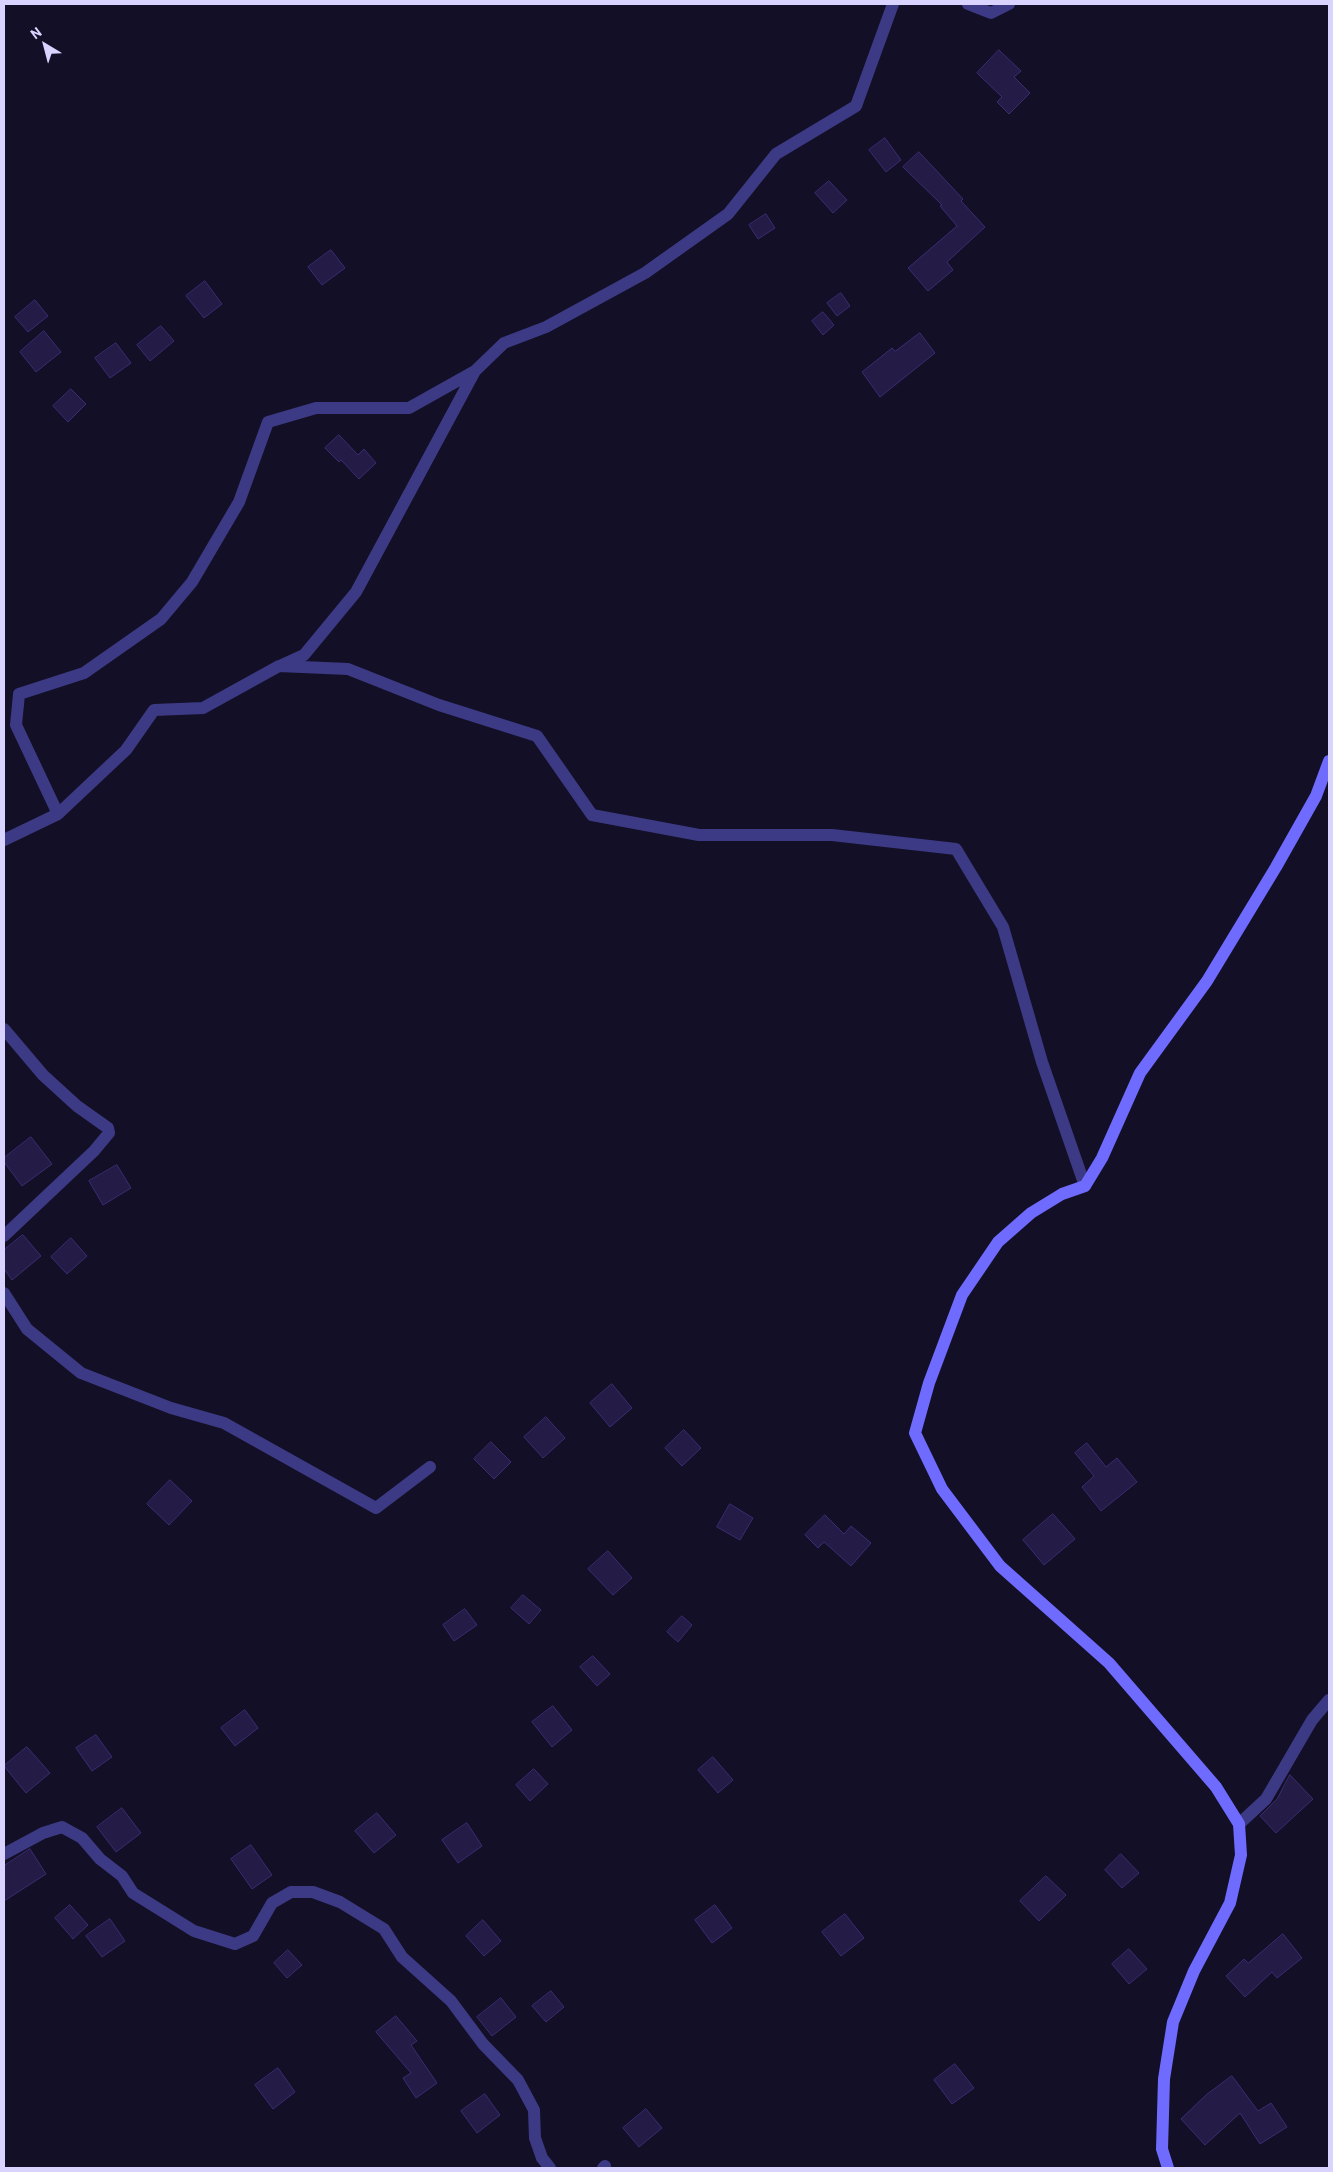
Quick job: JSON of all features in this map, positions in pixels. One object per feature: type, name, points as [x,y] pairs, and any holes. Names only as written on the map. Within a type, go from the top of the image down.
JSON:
[{"type":"street","points":[[58,814],[16,725],[19,694],[84,673],[162,619],[192,582],[239,502],[268,422],[316,408],[410,408],[475,371],[504,343],[546,327],[645,273],[728,214],[776,154],[856,106],[894,4]]},
{"type":"street","points":[[968,4],[992,13],[1009,4]]},
{"type":"street","points":[[4,840],[58,814],[126,750],[154,710],[203,708],[279,666],[304,655],[356,592],[475,371]]},
{"type":"street","points":[[279,666],[348,669],[438,705],[537,736],[592,815],[699,836],[832,835],[956,849],[1003,927],[1042,1062],[1085,1186]]},
{"type":"street","points":[[1168,2168],[1162,2149],[1164,2079],[1173,2022],[1194,1971],[1230,1903],[1242,1855],[1240,1824],[1216,1787],[1109,1663],[1000,1566],[942,1489],[915,1433],[929,1383],[962,1295],[998,1242],[1031,1213],[1062,1194],[1085,1186],[1102,1158],[1140,1073],[1207,981],[1276,867],[1316,796],[1329,761]]},
{"type":"street","points":[[4,1029],[43,1075],[77,1106],[108,1128],[109,1133],[94,1150],[4,1236]]},
{"type":"street","points":[[4,1294],[27,1329],[82,1373],[171,1408],[224,1423],[376,1508],[430,1467]]},
{"type":"street","points":[[1240,1824],[1266,1799],[1312,1720],[1329,1700]]},
{"type":"street","points":[[4,1854],[42,1833],[62,1827],[82,1838],[100,1859],[122,1876],[133,1893],[194,1931],[235,1944],[253,1936],[272,1903],[291,1892],[313,1892],[340,1902],[384,1929],[402,1958],[451,2001],[483,2044],[518,2080],[534,2110],[535,2138],[542,2158],[550,2168]]},
{"type":"building","points":[[999,50],[1021,71],[1014,77],[1030,93],[1009,114],[997,102],[1002,97],[977,73]]},
{"type":"building","points":[[885,138],[901,160],[886,172],[869,150]]},
{"type":"building","points":[[919,152],[963,199],[961,201],[985,227],[947,262],[953,270],[928,291],[908,268],[957,226],[940,206],[942,205],[903,167]]},
{"type":"building","points":[[829,181],[847,200],[833,213],[815,193]]},
{"type":"building","points":[[766,214],[775,228],[758,239],[749,225]]},
{"type":"building","points":[[331,250],[345,268],[322,285],[308,267]]},
{"type":"building","points":[[205,281],[222,304],[204,318],[186,296]]},
{"type":"building","points":[[841,293],[850,306],[837,316],[827,303]]},
{"type":"building","points":[[35,300],[48,316],[28,332],[15,317]]},
{"type":"building","points":[[823,312],[834,325],[823,335],[812,321]]},
{"type":"building","points":[[161,326],[174,341],[150,361],[137,345]]},
{"type":"building","points":[[44,331],[61,352],[36,372],[20,352]]},
{"type":"building","points":[[920,333],[935,353],[880,397],[862,372],[892,348],[895,351]]},
{"type":"building","points":[[116,343],[131,363],[110,378],[95,358]]},
{"type":"building","points":[[71,389],[86,404],[68,422],[53,406]]},
{"type":"building","points":[[339,435],[358,455],[364,449],[376,463],[359,479],[341,460],[339,462],[325,448]]},
{"type":"building","points":[[31,1137],[52,1164],[22,1186],[4,1162],[4,1158]]},
{"type":"building","points":[[117,1165],[131,1188],[103,1205],[89,1181]]},
{"type":"building","points":[[23,1235],[41,1256],[12,1280],[4,1269],[4,1250]]},
{"type":"building","points":[[71,1238],[87,1256],[67,1274],[51,1257]]},
{"type":"building","points":[[612,1384],[632,1408],[610,1427],[590,1403]]},
{"type":"building","points":[[546,1417],[565,1438],[543,1458],[524,1437]]},
{"type":"building","points":[[684,1430],[701,1448],[682,1466],[665,1448]]},
{"type":"building","points":[[491,1442],[511,1462],[494,1479],[474,1459]]},
{"type":"building","points":[[1087,1443],[1106,1467],[1117,1458],[1137,1482],[1101,1511],[1082,1487],[1094,1476],[1075,1453]]},
{"type":"building","points":[[170,1480],[192,1501],[169,1525],[147,1504]]},
{"type":"building","points":[[730,1504],[753,1518],[740,1540],[717,1527]]},
{"type":"building","points":[[1053,1514],[1075,1539],[1044,1565],[1023,1540]]},
{"type":"building","points":[[825,1515],[844,1534],[851,1526],[871,1543],[851,1566],[824,1542],[818,1548],[805,1535]]},
{"type":"building","points":[[608,1551],[632,1578],[613,1595],[588,1569]]},
{"type":"building","points":[[523,1595],[541,1610],[529,1624],[511,1608]]},
{"type":"building","points":[[465,1609],[477,1625],[454,1641],[443,1625]]},
{"type":"building","points":[[682,1616],[692,1625],[678,1642],[667,1632]]},
{"type":"building","points":[[593,1656],[610,1674],[597,1686],[580,1667]]},
{"type":"building","points":[[553,1706],[572,1730],[552,1747],[532,1722]]},
{"type":"building","points":[[245,1710],[258,1728],[235,1746],[221,1728]]},
{"type":"building","points":[[96,1735],[112,1757],[92,1771],[76,1748]]},
{"type":"building","points":[[27,1747],[50,1773],[26,1793],[4,1766]]},
{"type":"building","points":[[713,1757],[733,1780],[718,1793],[698,1770]]},
{"type":"building","points":[[534,1769],[548,1784],[530,1801],[516,1785]]},
{"type":"building","points":[[1290,1775],[1313,1799],[1276,1833],[1260,1816],[1277,1799]]},
{"type":"building","points":[[122,1808],[141,1833],[116,1852],[97,1827]]},
{"type":"building","points":[[377,1813],[396,1835],[374,1853],[355,1831]]},
{"type":"building","points":[[467,1823],[482,1846],[458,1863],[442,1840]]},
{"type":"building","points":[[251,1845],[272,1875],[252,1889],[231,1859]]},
{"type":"building","points":[[30,1849],[46,1874],[4,1901],[4,1866]]},
{"type":"building","points":[[1121,1854],[1139,1873],[1122,1888],[1105,1870]]},
{"type":"building","points":[[1046,1876],[1066,1895],[1039,1921],[1020,1901]]},
{"type":"building","points":[[70,1905],[88,1925],[73,1939],[55,1918]]},
{"type":"building","points":[[715,1905],[732,1928],[712,1943],[695,1920]]},
{"type":"building","points":[[845,1914],[864,1938],[841,1956],[822,1932]]},
{"type":"building","points":[[110,1919],[125,1941],[102,1957],[86,1936]]},
{"type":"building","points":[[483,1920],[501,1941],[484,1956],[466,1936]]},
{"type":"building","points":[[1283,1934],[1302,1958],[1277,1978],[1272,1972],[1245,1997],[1226,1976],[1244,1959],[1248,1963]]},
{"type":"building","points":[[1129,1949],[1147,1969],[1129,1984],[1112,1964]]},
{"type":"building","points":[[288,1950],[302,1965],[287,1978],[274,1963]]},
{"type":"building","points":[[551,1991],[564,2007],[546,2022],[532,2006]]},
{"type":"building","points":[[501,1998],[516,2017],[492,2036],[477,2017]]},
{"type":"building","points":[[396,2016],[417,2041],[411,2045],[437,2083],[416,2098],[403,2078],[411,2073],[376,2032]]},
{"type":"building","points":[[955,2064],[974,2088],[952,2104],[934,2080]]},
{"type":"building","points":[[278,2068],[295,2092],[273,2109],[255,2085]]},
{"type":"building","points":[[1232,2076],[1258,2111],[1271,2103],[1287,2127],[1260,2144],[1240,2113],[1205,2145],[1181,2119],[1206,2095]]},
{"type":"building","points":[[485,2094],[500,2115],[477,2133],[461,2111]]},
{"type":"building","points":[[646,2109],[662,2128],[639,2147],[623,2128]]}]
